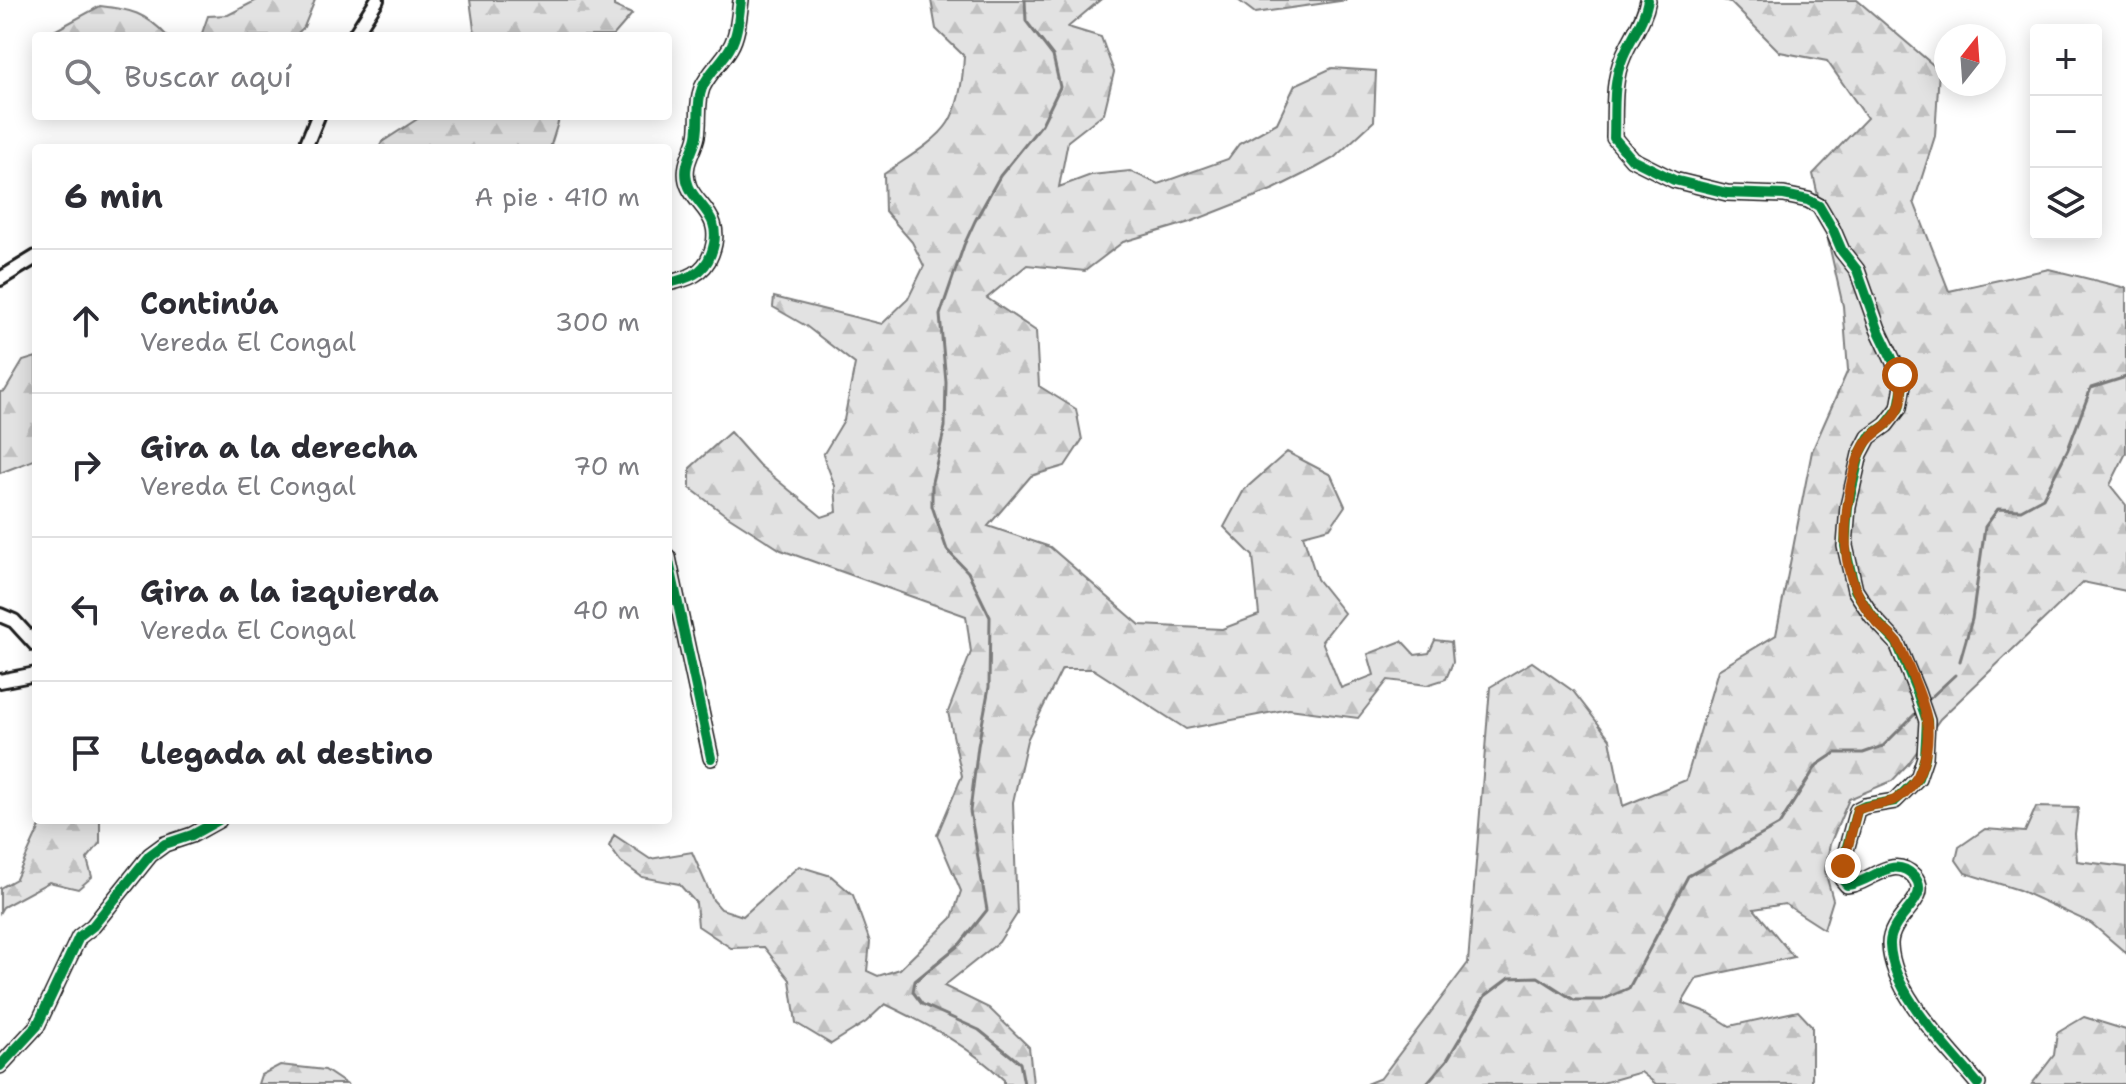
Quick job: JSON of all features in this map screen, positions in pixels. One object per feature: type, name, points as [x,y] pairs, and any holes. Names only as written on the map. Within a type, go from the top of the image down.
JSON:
[{"type":"street","points":[[357,32],[377,0]]},
{"type":"street","points":[[672,282],[690,278],[699,272],[706,265],[714,244],[715,225],[688,187],[686,168],[697,136],[701,90],[709,73],[732,46],[741,0]]},
{"type":"street","points":[[1648,0],[1645,15],[1622,58],[1616,84],[1614,138],[1632,159],[1674,180],[1727,193],[1784,195],[1808,200],[1819,206],[1842,251],[1857,270],[1878,329],[1900,375],[1903,385],[1899,408],[1886,425],[1869,437],[1860,454],[1848,506],[1845,546],[1855,590],[1872,616],[1897,643],[1917,692],[1927,721],[1925,757],[1918,778],[1895,801],[1857,810],[1842,879],[1847,885],[1856,885],[1892,867],[1903,868],[1914,877],[1919,894],[1892,929],[1891,959],[1896,975],[1918,1011],[1978,1084]]},
{"type":"street","points":[[307,144],[316,120]]},
{"type":"street","points":[[1,274],[32,259]]},
{"type":"street","points":[[672,576],[711,758]]},
{"type":"street","points":[[0,615],[14,621],[32,641]]},
{"type":"street","points":[[0,681],[32,675]]},
{"type":"street","points":[[0,1066],[37,1026],[79,937],[93,926],[150,855],[165,844],[212,824]]},
{"type":"green space","points":[[257,0],[315,0],[299,32],[202,32],[208,16],[228,15]]},
{"type":"green space","points":[[470,0],[614,0],[614,6],[632,14],[616,32],[474,32]]},
{"type":"green space","points":[[931,0],[1100,0],[1068,27],[1101,37],[1114,72],[1104,113],[1068,141],[1059,187],[1091,175],[1130,171],[1158,184],[1228,159],[1239,144],[1277,123],[1295,85],[1332,68],[1376,71],[1374,121],[1334,158],[1274,189],[1190,222],[1123,242],[1085,271],[1027,265],[987,298],[1036,331],[1039,386],[1076,409],[1082,440],[1065,466],[1031,476],[988,526],[1050,547],[1140,625],[1222,629],[1259,615],[1253,556],[1224,527],[1244,490],[1287,452],[1331,475],[1345,506],[1330,528],[1303,535],[1317,579],[1344,613],[1322,641],[1341,688],[1374,675],[1368,654],[1402,641],[1415,655],[1429,653],[1435,640],[1451,642],[1453,662],[1446,679],[1427,685],[1388,680],[1358,718],[1289,709],[1186,729],[1093,669],[1062,669],[1027,740],[1013,802],[1017,914],[999,942],[944,986],[989,1008],[1029,1047],[1033,1084],[1004,1084],[1004,1080],[991,1068],[963,1047],[885,1004],[866,1022],[831,1044],[796,1023],[790,980],[764,947],[731,948],[698,926],[696,903],[679,884],[642,877],[621,862],[609,846],[614,835],[650,859],[692,852],[713,900],[721,909],[743,916],[799,866],[831,876],[853,895],[870,942],[867,971],[878,976],[900,969],[952,918],[961,891],[937,835],[962,776],[948,712],[971,652],[966,616],[781,550],[690,488],[690,468],[730,432],[759,465],[822,517],[837,512],[835,486],[823,455],[844,420],[855,364],[806,326],[773,307],[774,297],[882,324],[908,299],[924,266],[912,242],[885,211],[884,174],[943,130],[958,99],[964,64],[964,56],[936,29]]},
{"type":"green space","points":[[1238,0],[1347,0],[1255,13]]},
{"type":"green space","points":[[1723,0],[1857,0],[1934,66],[1934,96],[1937,96],[1935,136],[1914,202],[1949,291],[2049,269],[2126,288],[2126,453],[2110,485],[2126,505],[2126,591],[2083,582],[1940,719],[1892,781],[1849,799],[1830,844],[1825,871],[1833,900],[1824,929],[1785,904],[1754,909],[1794,957],[1697,978],[1682,1003],[1709,1013],[1730,1026],[1798,1011],[1812,1026],[1812,1084],[1656,1084],[1641,1072],[1599,1084],[1366,1084],[1381,1078],[1468,963],[1490,687],[1532,662],[1573,691],[1610,739],[1623,806],[1686,780],[1718,670],[1776,635],[1812,451],[1848,370],[1843,306],[1813,174],[1867,118],[1827,61],[1780,52],[1730,2]]},
{"type":"green space","points":[[100,6],[137,14],[163,32],[52,32]]},
{"type":"green space","points":[[416,120],[559,120],[551,144],[382,142]]},
{"type":"green space","points":[[32,358],[32,461],[0,473],[0,392],[5,391],[23,361]]},
{"type":"green space","points":[[2036,807],[2078,808],[2075,834],[2077,861],[2126,867],[2126,953],[2091,923],[2019,890],[1965,873],[1956,860],[1959,847],[1985,829],[2025,832]]},
{"type":"green space","points":[[41,824],[100,824],[100,843],[87,859],[92,877],[78,889],[49,882],[3,907],[0,912],[0,888],[16,879]]},
{"type":"green space","points":[[2084,1017],[2126,1030],[2126,1084],[2032,1084],[2054,1055],[2057,1033]]},
{"type":"green space","points":[[280,1065],[325,1070],[346,1084],[258,1084],[261,1075]]},
{"type":"waterway","points":[[1024,1084],[1020,1063],[979,1030],[922,1004],[913,992],[915,981],[960,944],[987,910],[970,811],[989,687],[990,617],[968,572],[947,550],[932,506],[932,482],[945,427],[946,382],[940,315],[975,221],[1000,176],[1042,124],[1060,87],[1053,56],[1026,21],[1025,0]]},
{"type":"waterway","points":[[1960,661],[1972,619],[1985,527],[1998,509],[2021,510],[2043,498],[2068,449],[2091,388],[2126,377]]},
{"type":"waterway","points":[[1926,702],[1955,675]]},
{"type":"waterway","points":[[1426,1084],[1447,1060],[1485,996],[1509,978],[1538,977],[1574,1000],[1602,1000],[1629,988],[1688,876],[1779,825],[1817,765],[1835,753],[1863,753],[1883,746],[1918,711]]},
{"type":"cycle path","points":[[672,282],[688,277],[704,266],[715,238],[709,215],[690,189],[686,178],[687,165],[697,136],[702,88],[733,43],[741,0]]},
{"type":"cycle path","points":[[1648,0],[1619,67],[1614,138],[1632,159],[1674,180],[1727,193],[1784,195],[1808,200],[1819,206],[1842,251],[1857,270],[1878,329],[1900,375],[1903,385],[1899,408],[1886,425],[1869,437],[1860,454],[1848,506],[1845,546],[1855,590],[1872,616],[1897,643],[1917,692],[1927,721],[1925,757],[1918,778],[1895,801],[1857,810],[1842,879],[1847,885],[1856,883],[1889,868],[1906,870],[1914,876],[1919,892],[1892,935],[1893,964],[1911,1001],[1978,1084]]},
{"type":"cycle path","points":[[672,576],[711,758]]},
{"type":"cycle path","points":[[0,1066],[37,1026],[79,937],[93,926],[150,855],[165,844],[212,824]]},
{"type":"route","points":[[1843,866],[1857,810],[1895,801],[1918,778],[1925,757],[1927,721],[1917,692],[1897,643],[1872,616],[1855,590],[1845,546],[1848,506],[1860,454],[1869,437],[1896,414],[1902,398],[1900,375]]}]
